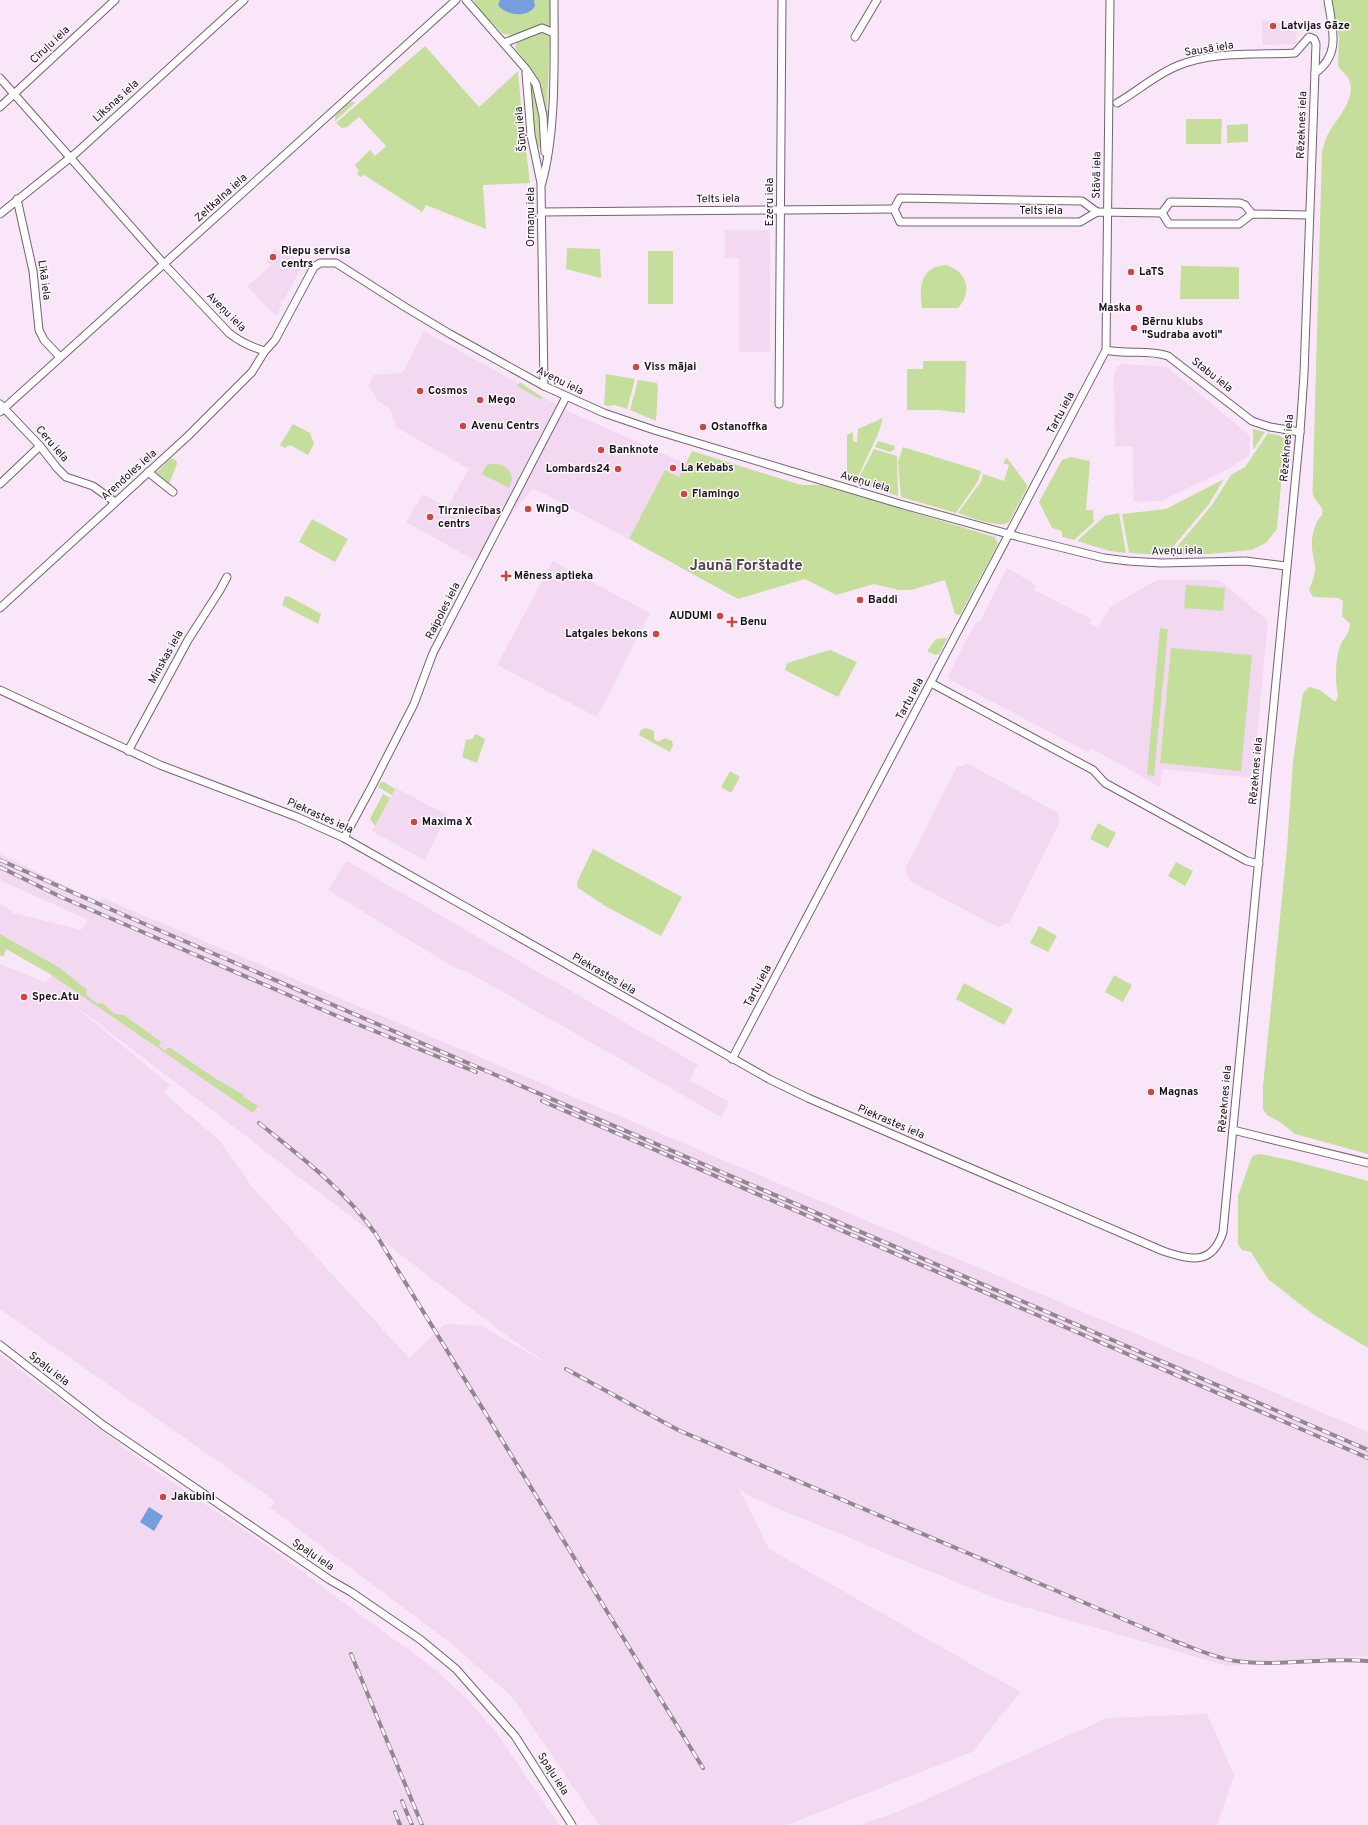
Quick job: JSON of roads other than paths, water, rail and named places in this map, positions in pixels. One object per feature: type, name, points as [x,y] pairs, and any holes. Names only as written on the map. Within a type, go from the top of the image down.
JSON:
[{"type":"street","name":"Cīruļu iela","points":[[0,107],[115,0]]},
{"type":"street","name":"Līksnas iela","points":[[0,214],[70,158],[244,0]]},
{"type":"street","name":"Zeltkalna iela","points":[[1,408],[164,264],[456,0]]},
{"type":"street","name":"Šūņu iela","points":[[466,0],[526,69],[536,84],[541,100],[543,116],[546,172]]},
{"type":"street","name":"Ormaņu iela","points":[[544,386],[541,186],[546,172],[552,109],[554,0]]},
{"type":"street","name":"Ezeru iela","points":[[780,404],[782,0]]},
{"type":"street","points":[[855,37],[877,0]]},
{"type":"street","name":"Stāvā iela","points":[[1106,350],[1110,0]]},
{"type":"street","points":[[1315,73],[1327,65],[1333,46],[1328,0]]},
{"type":"street","points":[[504,43],[542,28],[554,32]]},
{"type":"street","name":"Rēzeknes iela","points":[[1205,1257],[1214,1251],[1223,1232],[1300,432],[1316,44],[1314,39],[1309,37]]},
{"type":"street","name":"Sausā iela","points":[[1117,103],[1177,66],[1194,61],[1220,57],[1295,53],[1309,37]]},
{"type":"street","name":"Šūņu iela","points":[[526,69],[531,135],[541,186]]},
{"type":"street","name":"Aveņu iela","points":[[0,78],[164,264],[229,333],[240,342],[264,351],[275,340],[314,267],[320,263],[336,263],[405,307],[544,386],[604,414],[654,430],[886,500],[1104,558],[1162,563],[1245,561],[1286,566]]},
{"type":"street","name":"Telts iela","points":[[900,198],[1082,201],[1097,212],[1080,222],[900,222],[894,209],[900,198]]},
{"type":"street","name":"Līkā iela","points":[[17,199],[33,271],[40,330],[44,340],[60,357]]},
{"type":"street","points":[[1162,213],[1170,202],[1240,203],[1252,214]]},
{"type":"street","name":"Telts iela","points":[[542,212],[894,209]]},
{"type":"street","points":[[1097,212],[1162,213]]},
{"type":"street","points":[[1162,213],[1170,224],[1239,224],[1252,214],[1309,215]]},
{"type":"street","name":"Stabu iela","points":[[1106,350],[1117,352],[1153,352],[1168,356],[1252,421],[1270,427],[1300,432]]},
{"type":"street","name":"Tartu iela","points":[[732,1059],[1106,350]]},
{"type":"street","name":"Arendoles iela","points":[[0,608],[188,436],[252,372],[264,351]]},
{"type":"street","name":"Raipoles iela","points":[[344,838],[414,704],[434,654],[566,397]]},
{"type":"street","name":"Ceru iela","points":[[1,408],[40,446],[57,468],[66,476],[93,486],[115,502]]},
{"type":"street","points":[[0,484],[40,446]]},
{"type":"street","points":[[148,472],[173,492]]},
{"type":"street","name":"Minskas iela","points":[[128,751],[185,646],[220,590],[227,576]]},
{"type":"street","points":[[931,683],[1093,770],[1105,783],[1247,861],[1259,864]]},
{"type":"street","name":"Piekrastes iela","points":[[0,690],[128,751],[344,838],[732,1059],[808,1098],[1163,1251],[1180,1256],[1196,1258],[1205,1257]]},
{"type":"street","points":[[1233,1130],[1368,1163]]},
{"type":"street","name":"Spaļu iela","points":[[0,1345],[103,1425],[421,1640],[456,1669],[515,1736],[572,1825]]},
{"type":"water","points":[[500,0],[534,0],[535,6],[532,10],[522,14],[511,13],[502,9],[498,5]]},
{"type":"water","points":[[149,1507],[163,1516],[154,1531],[140,1522]]},
{"type":"railway","points":[[0,860],[126,916],[1368,1450]]},
{"type":"railway","points":[[0,867],[61,897],[337,1016],[476,1072]]},
{"type":"railway","points":[[542,1101],[1368,1458]]},
{"type":"railway","points":[[259,1123],[306,1161],[336,1188],[350,1202],[375,1233],[703,1768]]},
{"type":"railway","points":[[566,1369],[678,1430],[1206,1653],[1228,1660],[1252,1663],[1335,1660],[1368,1661]]},
{"type":"railway","points":[[351,1654],[422,1825]]},
{"type":"railway","points":[[402,1801],[412,1825]]},
{"type":"railway","points":[[395,1812],[400,1825]]},
{"type":"place","name":"Latvijas Gāze","points":[[1273,26]]},
{"type":"place","name":"Riepu servisa centrs","points":[[273,257]]},
{"type":"place","name":"LaTS","points":[[1131,272]]},
{"type":"place","name":"Maska","points":[[1139,308]]},
{"type":"place","name":"Bērnu klubs \"Sudraba avoti\"","points":[[1134,328]]},
{"type":"place","name":"Viss mājai","points":[[636,367]]},
{"type":"place","name":"Cosmos","points":[[420,391]]},
{"type":"place","name":"Mego","points":[[480,400]]},
{"type":"place","name":"Avenu Centrs","points":[[463,426]]},
{"type":"place","name":"Ostanoffka","points":[[703,427]]},
{"type":"place","name":"Banknote","points":[[601,450]]},
{"type":"place","name":"La Kebabs","points":[[673,468]]},
{"type":"place","name":"Lombards24","points":[[618,469]]},
{"type":"place","name":"Flamingo","points":[[684,494]]},
{"type":"place","name":"WingD","points":[[528,509]]},
{"type":"place","name":"Tirzniecības centrs","points":[[430,517]]},
{"type":"place","name":"Mēness aptieka","points":[[506,576]]},
{"type":"place","name":"Baddi","points":[[860,600]]},
{"type":"place","name":"AUDUMI","points":[[720,616]]},
{"type":"place","name":"Benu","points":[[732,622]]},
{"type":"place","name":"Latgales bekons","points":[[656,634]]},
{"type":"place","name":"Maxima X","points":[[414,822]]},
{"type":"place","name":"Spec.Atu","points":[[24,997]]},
{"type":"place","name":"Magnas","points":[[1151,1092]]},
{"type":"place","name":"Jakubini","points":[[163,1497]]},
{"type":"district","name":"Jaunā Forštadte","points":[[746,566]]}]
